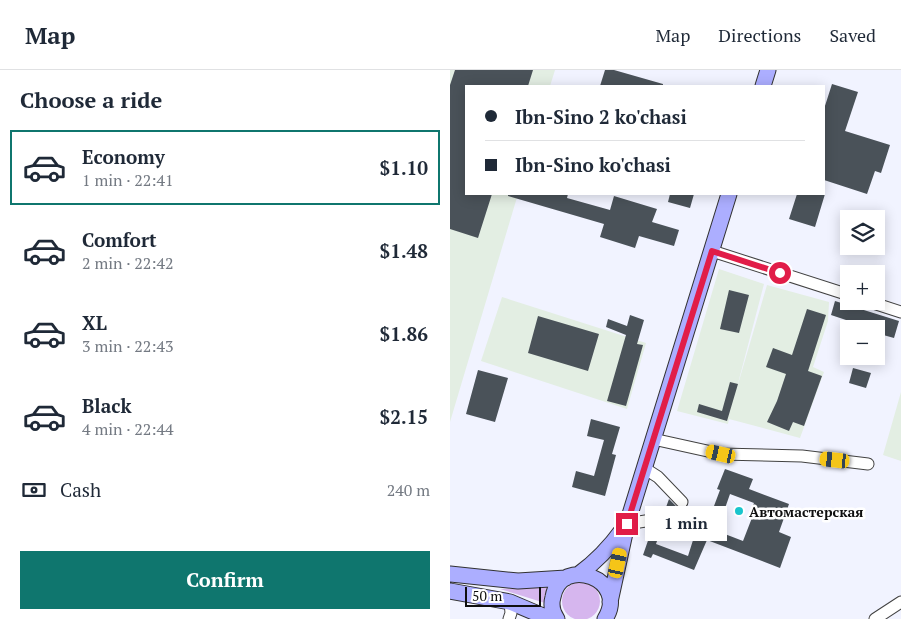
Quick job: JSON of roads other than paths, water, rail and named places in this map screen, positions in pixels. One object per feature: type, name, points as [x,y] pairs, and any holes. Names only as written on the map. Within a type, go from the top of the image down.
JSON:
[{"type":"main road","points":[[763,85],[768,70]]},
{"type":"main road","points":[[609,612],[627,524],[729,195]]},
{"type":"main road","points":[[557,619],[552,605],[553,594],[558,585],[598,560],[609,549],[627,524]]},
{"type":"main road","points":[[450,574],[518,581],[572,576],[597,578],[604,585],[609,612]]},
{"type":"main road","points":[[450,592],[510,602],[550,619]]},
{"type":"street","points":[[712,251],[840,292]]},
{"type":"street","points":[[885,307],[901,312]]},
{"type":"street","points":[[653,439],[721,454],[802,456],[868,464]]},
{"type":"street","points":[[644,468],[658,477],[682,502]]},
{"type":"street","points":[[627,524],[676,516]]},
{"type":"street","points":[[509,619],[511,613],[510,602]]},
{"type":"street","points":[[875,619],[901,602]]},
{"type":"place","name":"Автомастерская","points":[[739,511]]}]
